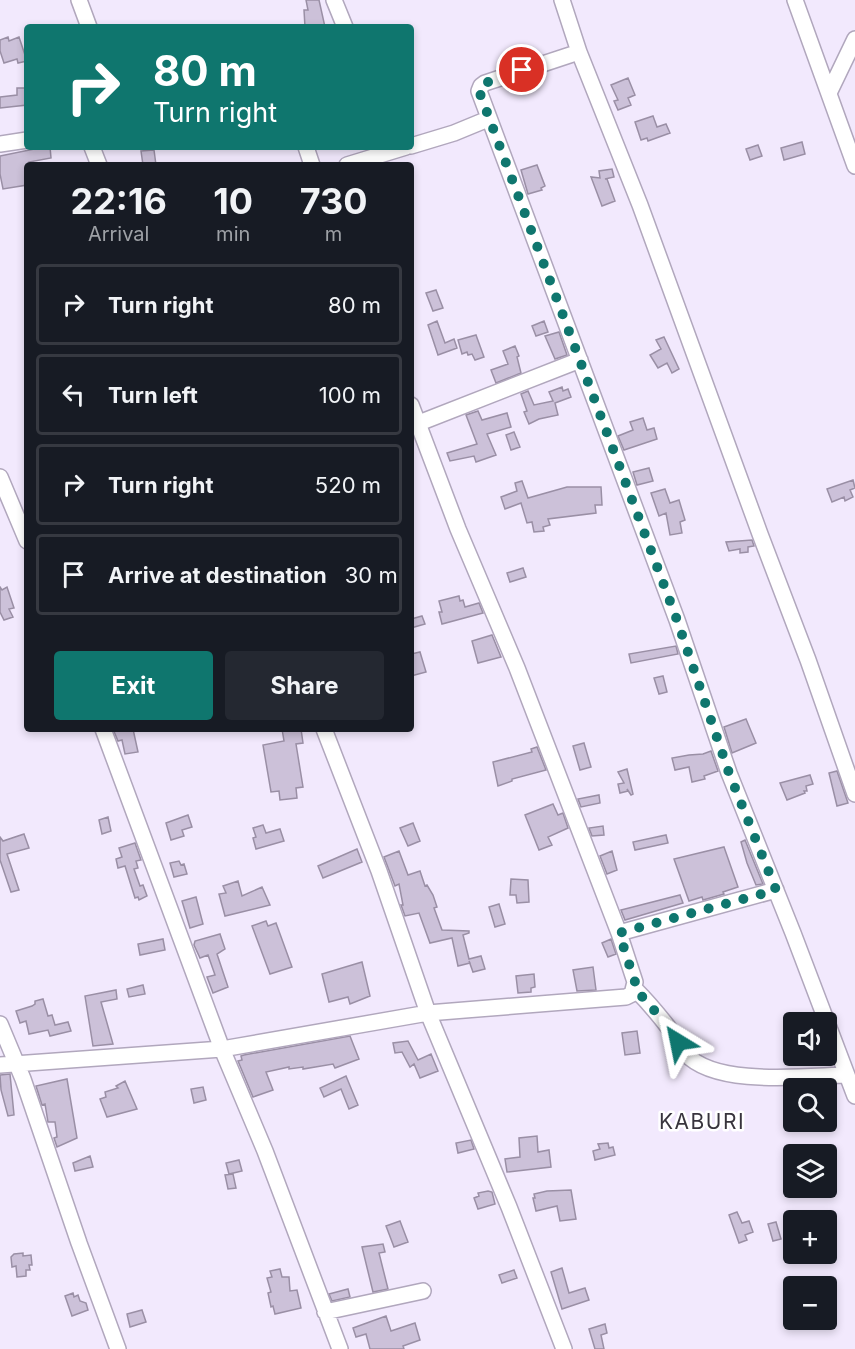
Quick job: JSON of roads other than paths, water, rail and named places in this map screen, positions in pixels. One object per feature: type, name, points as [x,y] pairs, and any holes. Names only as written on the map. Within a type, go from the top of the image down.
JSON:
[{"type":"street","points":[[79,0],[88,24]]},
{"type":"street","points":[[334,0],[344,24]]},
{"type":"street","points":[[562,0],[579,52],[640,205],[808,660],[855,794]]},
{"type":"street","points":[[795,0],[855,166]]},
{"type":"street","points":[[829,93],[855,39]]},
{"type":"street","points":[[579,52],[485,83],[479,91],[677,620],[729,773],[855,1096]]},
{"type":"street","points":[[414,145],[454,133],[488,119]]},
{"type":"street","points":[[0,144],[24,141]]},
{"type":"street","points":[[357,162],[396,150]]},
{"type":"street","points":[[419,423],[580,360]]},
{"type":"street","points":[[7,1064],[222,1049],[428,1013],[632,994],[635,982],[619,933],[517,668],[458,529],[414,412]]},
{"type":"street","points":[[0,477],[24,534]]},
{"type":"street","points":[[104,732],[222,1049],[265,1150],[340,1349]]},
{"type":"street","points":[[325,732],[379,871],[428,1013],[509,1207],[564,1349]]},
{"type":"street","points":[[619,933],[776,890]]},
{"type":"street","points":[[635,989],[669,1029],[686,1055],[709,1070],[730,1075],[754,1076],[847,1075]]},
{"type":"street","points":[[0,1024],[7,1064],[27,1088],[79,1243],[118,1349]]},
{"type":"street","points":[[325,1312],[423,1292]]},
{"type":"district","name":"KABURI","points":[[702,1121]]}]
